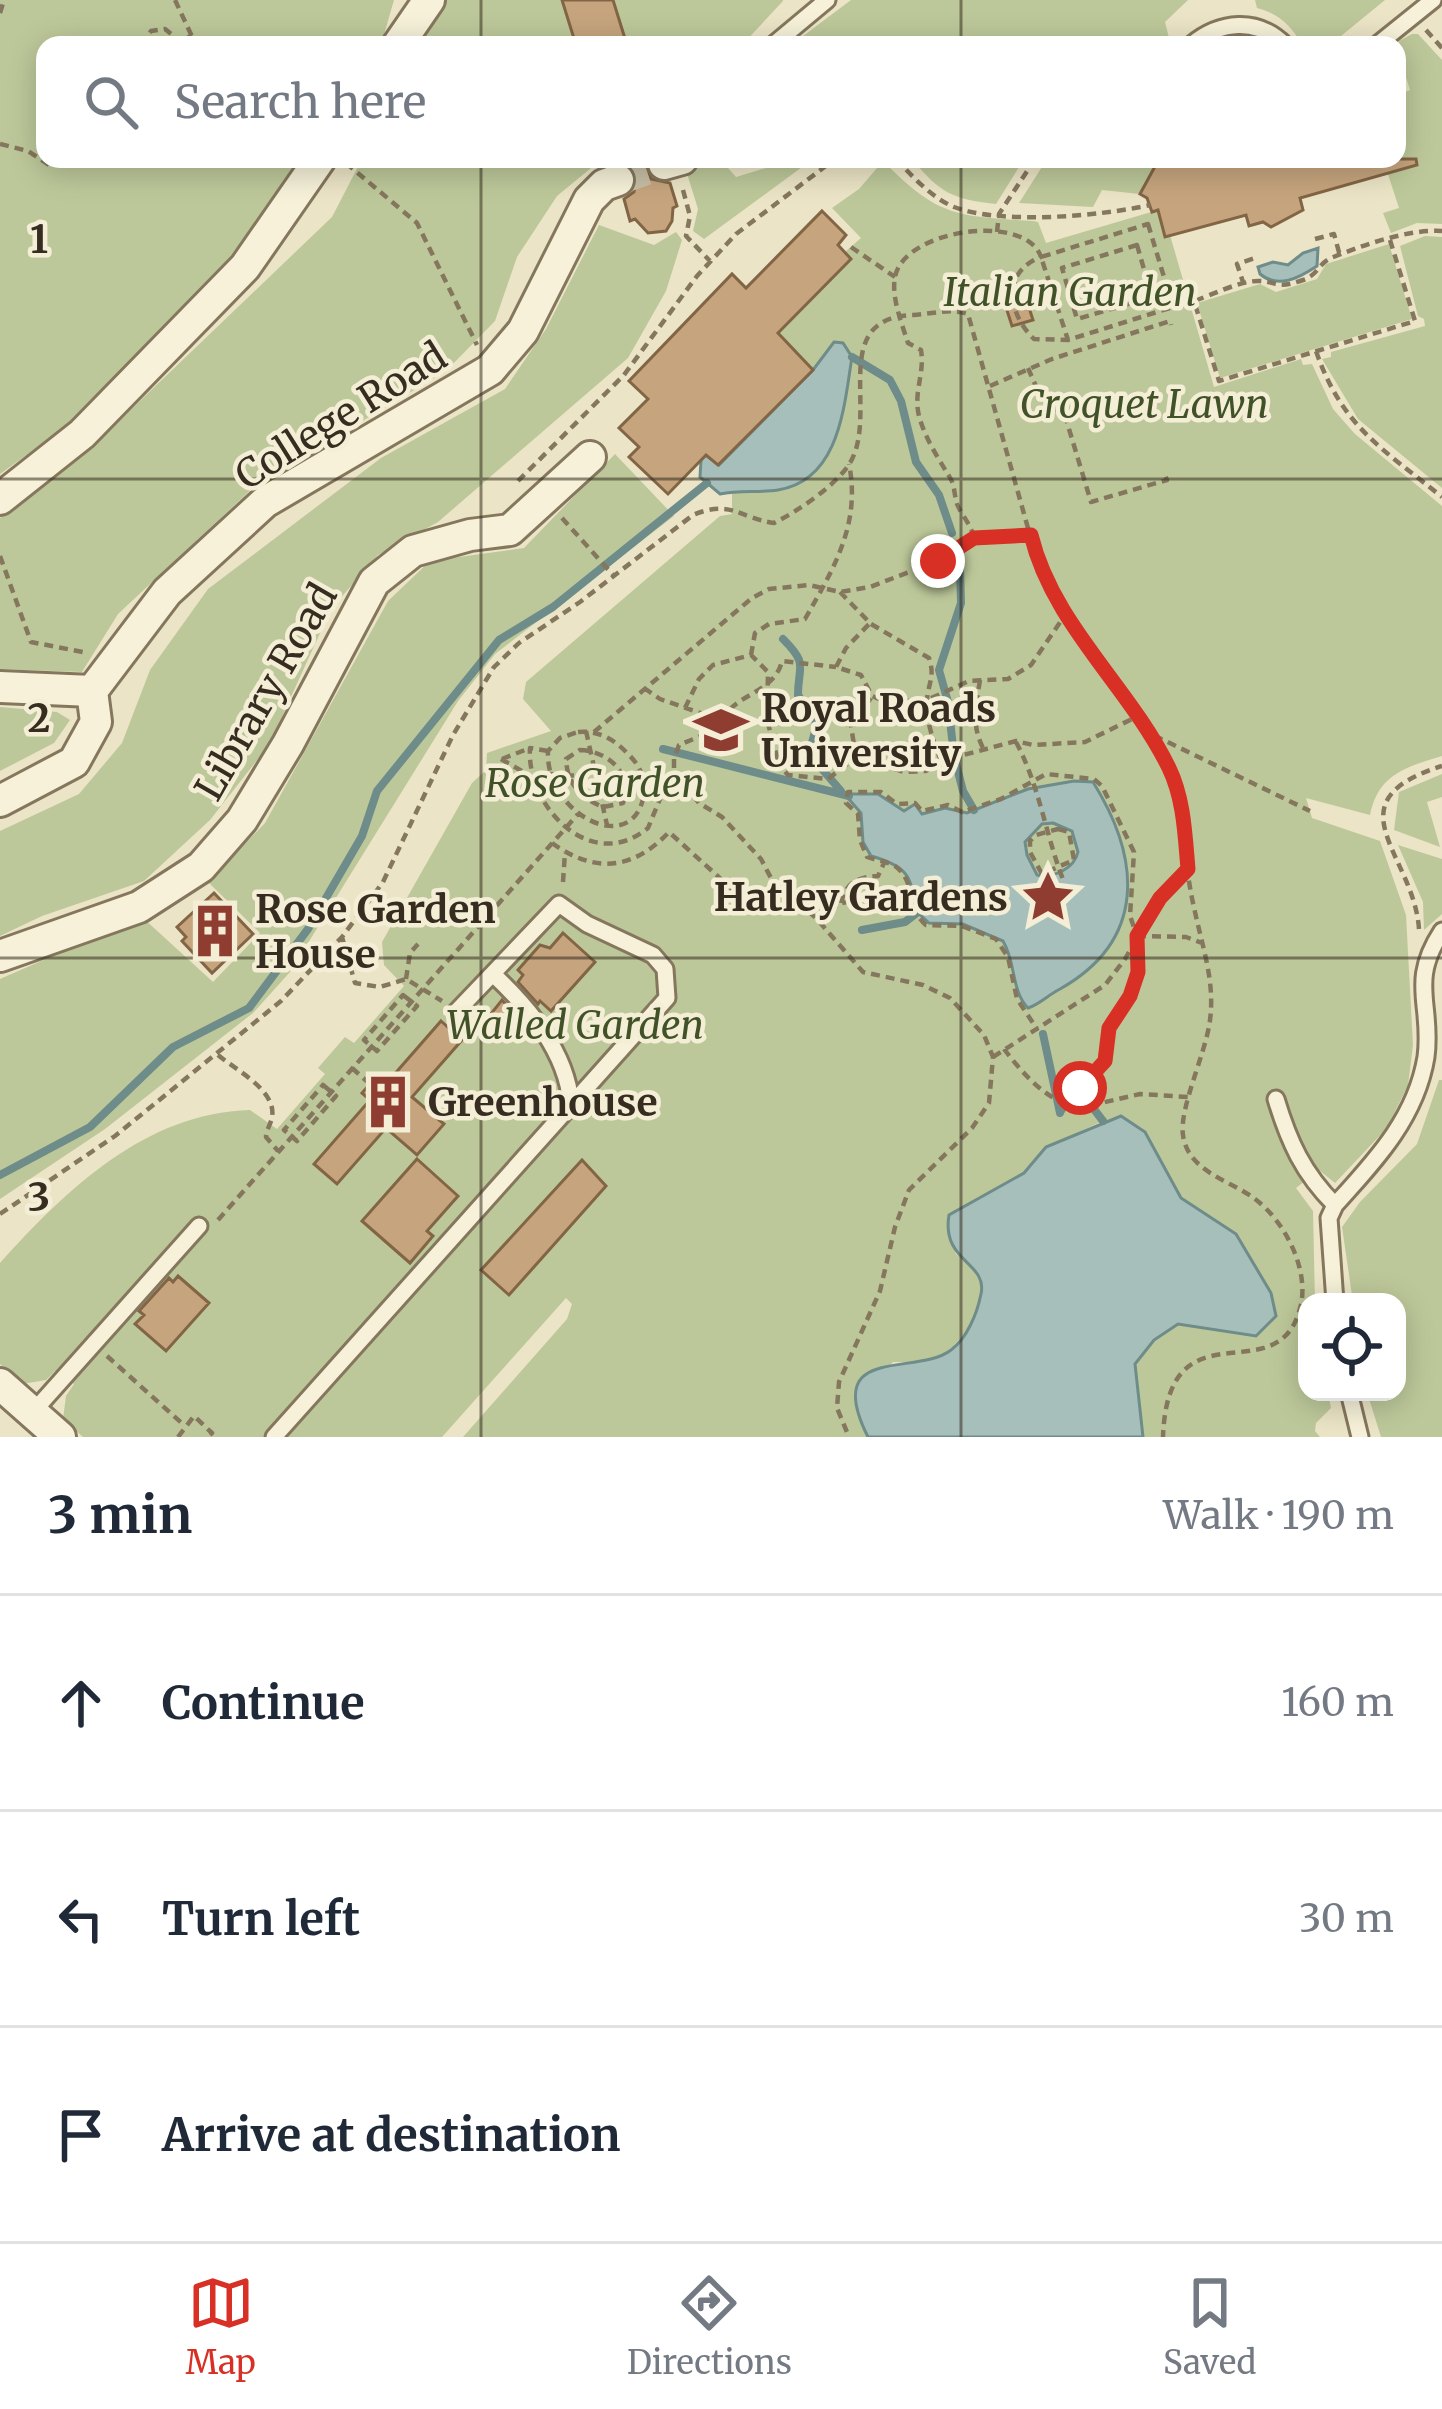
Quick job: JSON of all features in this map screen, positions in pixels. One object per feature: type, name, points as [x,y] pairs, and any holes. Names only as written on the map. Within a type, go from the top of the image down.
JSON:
[{"type":"street","points":[[404,36],[429,0]]},
{"type":"street","points":[[0,499],[82,434],[245,267],[314,168]]},
{"type":"street","name":"College Road","points":[[0,801],[74,762],[97,722],[92,691],[115,659],[166,592],[265,502],[490,370],[524,331],[589,200],[604,185],[618,180]]},
{"type":"street","name":"Library Road","points":[[0,956],[139,908],[200,867],[242,820],[266,782],[374,582],[413,550],[509,530],[590,458]]},
{"type":"street","points":[[0,687],[92,691]]},
{"type":"street","points":[[0,1384],[60,1437]]},
{"type":"lane","points":[[784,36],[826,0]]},
{"type":"lane","points":[[1388,36],[1432,0]]},
{"type":"lane","points":[[1202,36],[1234,25],[1262,28],[1273,36]]},
{"type":"lane","points":[[274,1437],[667,998],[668,985],[665,969],[653,955],[587,925],[559,904],[456,1012]]},
{"type":"lane","points":[[1335,1293],[1329,1218],[1404,1121],[1426,1057],[1421,975],[1442,931]]},
{"type":"lane","points":[[493,974],[530,1010],[569,1082],[571,1103]]},
{"type":"lane","points":[[1276,1099],[1289,1142],[1308,1178],[1335,1205]]},
{"type":"lane","points":[[33,1412],[200,1226]]},
{"type":"lane","points":[[1350,1401],[1360,1437]]},
{"type":"path","points":[[0,14],[4,0]]},
{"type":"path","points":[[176,0],[192,35]]},
{"type":"path","points":[[147,36],[165,29],[173,36]]},
{"type":"path","points":[[0,144],[36,156]]},
{"type":"path","points":[[352,168],[416,223],[490,370]]},
{"type":"path","points":[[512,488],[624,375],[736,234],[823,168]]},
{"type":"path","points":[[907,168],[952,206],[999,214],[1113,213],[1150,205]]},
{"type":"path","points":[[997,232],[999,214],[1029,168]]},
{"type":"path","points":[[689,210],[686,236],[710,261]]},
{"type":"path","points":[[1173,307],[1148,224],[1041,256],[1014,276],[1017,308],[1027,333],[1034,339],[1068,340],[1261,280],[1280,287],[1296,283],[1312,278],[1324,260],[1422,230],[1442,231]]},
{"type":"path","points":[[974,538],[950,477],[924,434],[915,390],[924,366],[921,350],[908,344],[895,277],[903,261],[926,243],[947,235],[997,232],[1030,240],[1041,256],[1068,340]]},
{"type":"path","points":[[1316,239],[1334,234],[1340,256]]},
{"type":"path","points":[[1194,301],[1219,382],[1415,321],[1390,240]]},
{"type":"path","points":[[1137,245],[1146,275],[1152,297],[1077,319],[1062,268],[1137,245]]},
{"type":"path","points":[[851,247],[895,277]]},
{"type":"path","points":[[1244,285],[1238,264],[1256,258]]},
{"type":"path","points":[[1017,308],[1054,298]]},
{"type":"path","points":[[751,656],[755,633],[769,624],[805,619],[825,586],[852,521],[855,491],[849,464],[860,424],[866,343],[872,326],[899,315],[955,309],[968,314],[1040,571],[1065,615],[1101,659],[1148,733],[1177,791],[1214,991],[1204,1059],[1182,1126],[1184,1142],[1214,1178],[1257,1200],[1285,1234],[1303,1285],[1299,1312],[1287,1336],[1259,1350],[1194,1362],[1174,1378],[1165,1405],[1163,1437]]},
{"type":"path","points":[[990,386],[1028,368],[1170,321],[1172,325]]},
{"type":"path","points":[[1119,323],[1124,336]]},
{"type":"path","points":[[1316,351],[1327,382],[1351,421],[1442,497]]},
{"type":"path","points":[[1028,368],[1038,391],[1066,418],[1091,502],[1166,480],[1166,476]]},
{"type":"path","points":[[0,1214],[115,1136],[281,1001],[342,937],[400,854],[453,735],[494,667],[519,643],[693,515],[711,507],[732,508],[774,523],[793,514],[849,464]]},
{"type":"path","points":[[568,525],[611,573]]},
{"type":"path","points":[[840,592],[870,587],[922,568],[974,538],[1031,535]]},
{"type":"path","points":[[0,556],[31,642],[115,659]]},
{"type":"path","points":[[590,731],[627,752],[644,782],[637,812],[621,824],[607,825],[578,814],[559,795],[550,774],[548,751],[560,738],[590,731],[752,598],[770,589],[825,586],[840,592],[870,623],[929,658],[934,676],[927,700],[933,742],[945,760]]},
{"type":"path","points":[[674,783],[679,745],[713,734],[737,702],[753,696],[779,673],[782,661],[861,675],[872,696],[886,702],[927,700],[980,680],[1008,680],[1031,664],[1065,615]]},
{"type":"path","points":[[836,667],[846,648],[870,623]]},
{"type":"path","points":[[685,708],[713,665],[751,656],[766,667],[767,721],[776,767],[795,777],[828,779],[856,757]]},
{"type":"path","points":[[980,680],[974,731],[982,748]]},
{"type":"path","points":[[644,688],[720,721]]},
{"type":"path","points":[[856,757],[850,726],[872,696]]},
{"type":"path","points":[[856,757],[904,772],[926,771],[945,760],[1016,741],[1033,745],[1085,742],[1137,717]]},
{"type":"path","points":[[590,731],[607,825]]},
{"type":"path","points":[[1148,733],[1310,811]]},
{"type":"path","points":[[1016,741],[1034,782],[1055,846],[1054,862],[1064,882]]},
{"type":"path","points":[[530,775],[500,759],[530,748],[548,751]]},
{"type":"path","points":[[530,748],[530,775],[544,805],[566,828],[595,842],[618,843],[648,828],[658,809],[660,783]]},
{"type":"path","points":[[590,750],[612,761],[626,780],[623,802],[603,806],[577,790],[568,776],[568,754],[590,750]]},
{"type":"path","points":[[1421,975],[1416,905],[1385,830],[1384,802],[1404,780],[1442,766]]},
{"type":"path","points":[[846,794],[881,792],[897,804],[915,803],[922,811],[948,805],[962,812],[1056,773],[1094,779],[1134,852],[1130,916],[1137,936],[1138,972],[1130,996],[1109,1028],[1105,1061],[1061,1102],[1021,1072],[1004,1049]]},
{"type":"path","points":[[550,774],[682,782],[722,818],[761,859],[771,878],[816,918],[863,972],[923,985],[950,998],[984,1035],[993,1057],[988,1103],[972,1128],[909,1190],[880,1291],[839,1382],[837,1408],[850,1437]]},
{"type":"path","points":[[839,774],[846,803],[858,814],[867,857],[892,864],[911,886],[915,915],[926,925],[962,926],[996,939],[1008,957],[1017,999],[1036,1029]]},
{"type":"path","points":[[200,1226],[209,1230],[578,814]]},
{"type":"path","points":[[1049,831],[1069,832],[1074,860],[1042,874],[1030,842],[1049,831]]},
{"type":"path","points":[[552,843],[598,864],[636,860],[669,832],[733,890]]},
{"type":"path","points":[[559,904],[565,852]]},
{"type":"path","points":[[841,903],[844,889],[860,877],[878,875],[885,863]]},
{"type":"path","points":[[993,1057],[1105,985],[1160,898],[1188,869]]},
{"type":"path","points":[[816,918],[858,898],[893,911]]},
{"type":"path","points":[[1137,936],[1186,937],[1204,943]]},
{"type":"path","points":[[342,937],[355,983],[380,987],[406,979],[456,1012]]},
{"type":"path","points":[[406,979],[410,953],[418,944]]},
{"type":"path","points":[[216,1054],[266,1097],[272,1118],[266,1137],[278,1151]]},
{"type":"path","points":[[351,1067],[370,1084]]},
{"type":"path","points":[[1080,1088],[1101,1103],[1139,1094],[1188,1097]]},
{"type":"path","points":[[94,1344],[185,1426]]},
{"type":"path","points":[[178,1437],[194,1416],[212,1432],[208,1437]]},
{"type":"green space","points":[[0,0],[394,0],[384,36],[36,36],[36,168],[322,168],[289,207],[78,418],[0,474]]},
{"type":"green space","points":[[421,0],[562,0],[573,36],[412,36]]},
{"type":"green space","points":[[613,0],[783,0],[750,36],[624,36]]},
{"type":"green space","points":[[851,0],[1188,0],[1165,22],[1168,36],[803,36]]},
{"type":"green space","points":[[1255,0],[1385,0],[1341,36],[1297,36],[1284,22],[1257,8]]},
{"type":"green space","points":[[1418,34],[1442,60],[1442,224],[1417,223],[1391,233],[1383,213],[1399,208],[1386,168],[1406,168],[1406,92],[1410,90],[1406,37]]},
{"type":"green space","points":[[357,168],[591,168],[557,196],[517,257],[495,321],[446,371],[257,484],[118,614],[82,672],[0,669],[0,518],[97,442],[332,217]]},
{"type":"green space","points":[[685,168],[728,168],[736,177],[766,168],[801,168],[704,239],[693,231],[698,209]]},
{"type":"green space","points":[[877,168],[890,168],[920,194],[951,210],[1038,222],[1046,243],[1158,210],[1165,236],[1170,235],[1214,387],[1301,359],[1303,365],[1312,364],[1333,409],[1355,434],[1442,506],[1442,756],[1395,775],[1379,790],[1370,815],[1306,798],[1312,818],[1380,841],[1406,915],[1413,1045],[1408,1085],[1387,1128],[1335,1183],[1319,1170],[1296,1188],[1313,1211],[1315,1293],[1298,1293],[1298,1401],[1330,1401],[1331,1408],[1316,1423],[1320,1437],[1143,1437],[1135,1364],[1154,1340],[1178,1324],[1256,1336],[1236,1234],[1181,1198],[1145,1132],[1103,1121],[1046,1147],[1024,1173],[949,1215],[956,1254],[975,1271],[981,1285],[977,1311],[962,1336],[942,1355],[923,1362],[893,1362],[857,1408],[868,1437],[463,1437],[567,1319],[572,1304],[566,1298],[442,1437],[83,1437],[63,1419],[66,1396],[74,1384],[55,1371],[46,1380],[22,1384],[0,1364],[0,1263],[80,1183],[142,1140],[212,1114],[250,1110],[277,1129],[325,1074],[318,1068],[345,1037],[354,1043],[404,986],[384,965],[382,942],[472,783],[486,770],[487,753],[551,731],[523,699],[526,682],[720,516],[732,514],[732,492],[776,491],[835,342],[813,370],[778,333],[850,259],[845,252],[861,238],[832,208],[859,189]]},
{"type":"green space","points":[[920,168],[1018,168],[996,204],[968,200],[931,180]]},
{"type":"green space","points":[[1041,168],[1157,168],[1162,186],[1146,184],[1140,194],[1102,190],[1093,207],[1019,203]]},
{"type":"green space","points":[[599,225],[654,245],[676,232],[682,240],[666,291],[628,358],[438,522],[378,555],[331,609],[269,745],[210,820],[144,881],[42,916],[0,936],[0,831],[79,794],[122,743],[150,670],[208,589],[381,458],[505,389],[546,329]]},
{"type":"green space","points":[[1425,236],[1442,237],[1442,488],[1358,419],[1322,359],[1331,357],[1331,352],[1425,326],[1418,316],[1400,246]]},
{"type":"green space","points":[[1389,244],[1412,319],[1220,378],[1197,303],[1260,284],[1276,292],[1317,279],[1326,264]]},
{"type":"green space","points":[[615,454],[674,516],[495,654],[458,701],[290,972],[253,1013],[105,1129],[0,1199],[0,979],[142,917],[213,982],[260,933],[208,882],[265,823],[388,601],[430,561],[524,548]]},
{"type":"green space","points":[[0,707],[57,712],[70,720],[54,743],[0,771]]},
{"type":"green space","points":[[1442,774],[1442,797],[1427,802],[1440,847],[1394,830],[1399,792]]},
{"type":"green space","points":[[1398,845],[1442,859],[1442,914],[1424,930],[1423,902]]},
{"type":"green space","points":[[1442,1080],[1442,1437],[1381,1437],[1370,1401],[1406,1401],[1406,1293],[1352,1293],[1342,1227],[1417,1144]]},
{"type":"water","points":[[1318,248],[1317,266],[1296,278],[1274,281],[1260,274],[1258,267],[1273,262],[1288,265]]},
{"type":"water","points":[[834,342],[843,343],[852,357],[835,438],[815,472],[778,490],[720,494],[700,477],[701,460],[706,455],[719,465],[813,370]]},
{"type":"water","points":[[1093,782],[1120,840],[1127,896],[1109,947],[1088,969],[1028,1008],[1003,941],[963,924],[929,923],[914,909],[905,873],[871,856],[863,842],[861,813],[847,797],[878,794],[904,811],[915,804],[922,814],[945,808],[967,813],[1028,789]],"holes":[[[1042,824],[1072,831],[1078,852],[1072,863],[1056,874],[1037,875],[1025,842]]]},
{"type":"water","points":[[1121,1116],[1145,1132],[1181,1198],[1236,1234],[1271,1293],[1276,1316],[1256,1336],[1178,1324],[1154,1340],[1135,1364],[1143,1437],[868,1437],[856,1388],[865,1375],[951,1350],[977,1310],[981,1283],[952,1243],[949,1215],[1024,1173],[1046,1147]]},
{"type":"building","points":[[562,0],[613,0],[624,36],[573,36]]},
{"type":"building","points":[[1406,159],[1416,159],[1417,165],[1300,198],[1303,210],[1271,227],[1263,222],[1249,226],[1246,215],[1165,237],[1158,210],[1152,212],[1147,198],[1140,194],[1154,168],[1406,168]]},
{"type":"building","points":[[633,168],[648,168],[651,179],[670,183],[677,206],[666,231],[648,233],[635,219],[630,221],[624,199],[634,192],[637,175]]},
{"type":"building","points":[[822,211],[846,235],[838,245],[851,259],[778,333],[813,370],[718,465],[706,455],[668,494],[629,457],[639,447],[619,428],[648,399],[629,381],[732,274],[746,288]]},
{"type":"building","points":[[1024,292],[1033,320],[1012,326],[1003,298]]},
{"type":"building","name":"Rose Garden House","points":[[214,893],[253,934],[212,973],[182,941],[186,937],[177,927]]},
{"type":"building","points":[[563,933],[595,962],[551,1011],[518,982],[523,975],[518,970],[540,945],[550,948]]},
{"type":"building","points":[[502,1000],[522,1023],[509,1039],[486,1020]]},
{"type":"building","name":"Greenhouse","points":[[441,1021],[462,1040],[412,1097],[444,1124],[417,1155],[386,1128],[337,1184],[314,1164],[370,1100],[362,1093],[376,1077],[385,1085]]},
{"type":"building","points":[[417,1159],[458,1196],[427,1231],[433,1236],[410,1263],[362,1221]]},
{"type":"building","points":[[582,1160],[606,1186],[509,1295],[481,1270]]},
{"type":"building","points":[[178,1276],[209,1303],[166,1351],[135,1324],[144,1315],[139,1311],[169,1278],[173,1282]]},
{"type":"waterway","points":[[852,357],[890,380],[901,401],[916,462],[939,495],[952,533]]},
{"type":"waterway","points":[[0,1175],[90,1127],[173,1047],[249,1008],[308,929],[362,836],[377,791],[499,640],[553,607],[707,483]]},
{"type":"waterway","points":[[960,568],[961,603],[939,670],[954,756],[963,791],[974,810]]},
{"type":"waterway","points":[[783,639],[799,660],[798,695],[817,724],[809,754],[841,791]]},
{"type":"waterway","points":[[663,749],[849,796]]},
{"type":"waterway","points":[[862,930],[905,922],[918,912]]},
{"type":"waterway","points":[[1043,1034],[1060,1113],[1074,1083],[1103,1121]]},
{"type":"tunnel","points":[[618,180],[652,168]]},
{"type":"place","name":"Royal Roads University","points":[[721,730]]},
{"type":"place","name":"Hatley Gardens","points":[[1048,897]]},
{"type":"place","name":"Rose Garden House","points":[[215,931]]},
{"type":"place","name":"Greenhouse","points":[[388,1102]]},
{"type":"route","points":[[938,561],[974,538],[1031,535],[1040,571],[1059,609],[1101,659],[1170,770],[1177,791],[1188,869],[1160,898],[1137,936],[1138,972],[1130,996],[1109,1028],[1105,1061],[1080,1088]]},
{"type":"park label","name":"Italian Garden","points":[[1070,292]]},
{"type":"park label","name":"Croquet Lawn","points":[[1144,404]]},
{"type":"park label","name":"Rose Garden","points":[[595,783]]},
{"type":"park label","name":"Walled Garden","points":[[575,1025]]}]
